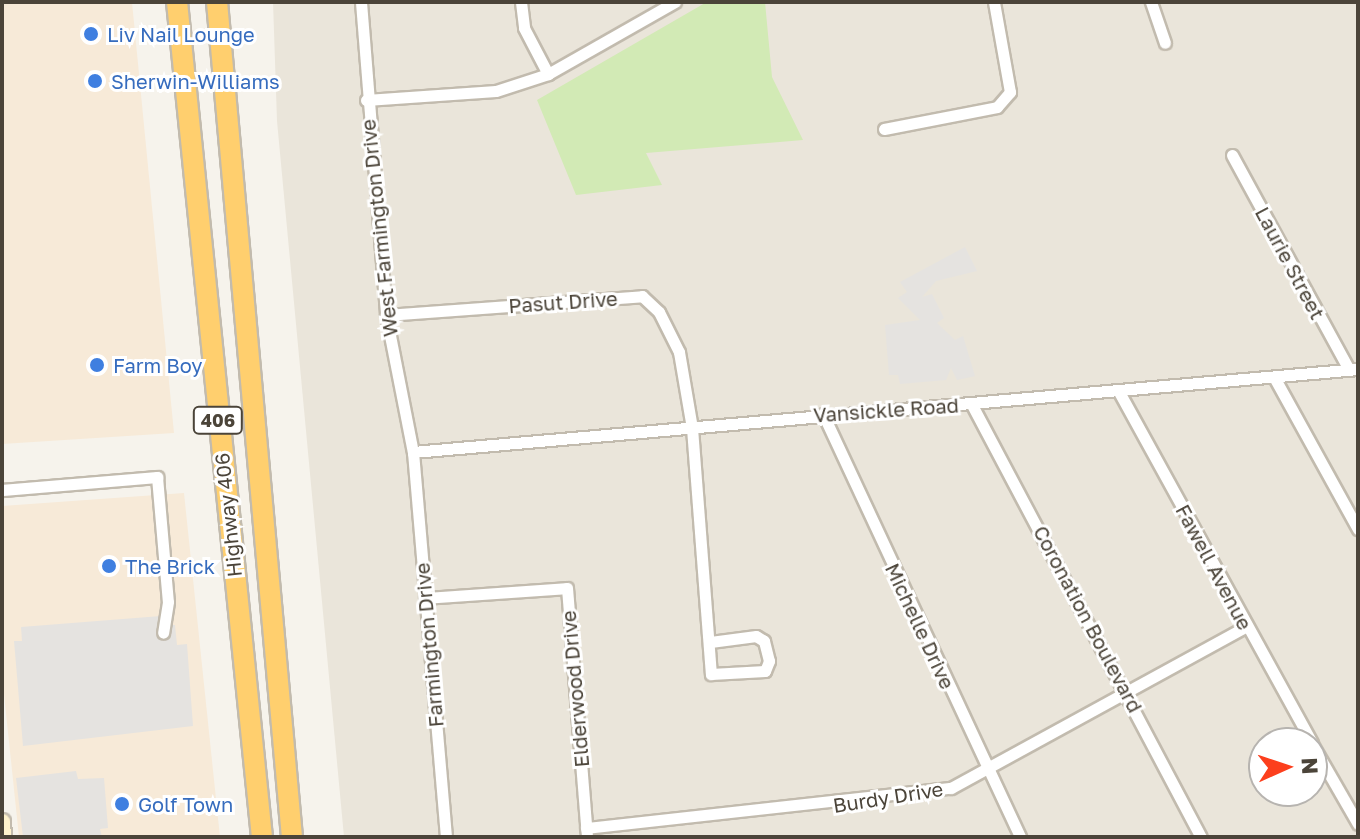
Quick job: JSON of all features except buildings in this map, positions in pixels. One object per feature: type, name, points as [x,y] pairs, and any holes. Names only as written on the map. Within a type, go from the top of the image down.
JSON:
[{"type":"highway","name":"Highway 406","points":[[177,2],[262,837]]},
{"type":"highway","name":"Highway 406","points":[[217,2],[292,837]]},
{"type":"main road","points":[[2,822],[3,837]]},
{"type":"street","name":"West Farmington Drive","points":[[361,2],[366,100],[386,315],[413,452]]},
{"type":"street","points":[[521,2],[524,28],[548,74]]},
{"type":"street","points":[[366,100],[496,91],[548,74],[675,2]]},
{"type":"street","points":[[884,129],[1003,99],[1010,92],[994,2]]},
{"type":"street","points":[[1151,2],[1165,43]]},
{"type":"street","name":"Laurie Street","points":[[1232,155],[1353,370]]},
{"type":"street","name":"Pasut Drive","points":[[386,315],[642,296],[659,312],[679,352],[692,428]]},
{"type":"street","name":"Vansickle Road","points":[[413,452],[1353,370]]},
{"type":"street","points":[[1274,377],[1358,529]]},
{"type":"street","name":"Fawell Avenue","points":[[1118,390],[1245,627],[1303,727]]},
{"type":"street","name":"Coronation Boulevard","points":[[971,403],[1130,693],[1201,837]]},
{"type":"street","name":"Michelle Drive","points":[[823,414],[984,766],[1020,837]]},
{"type":"street","points":[[692,428],[711,674],[765,671],[769,661],[756,636],[710,642]]},
{"type":"street","name":"Farmington Drive","points":[[413,452],[446,837]]},
{"type":"street","points":[[2,490],[157,477],[168,602],[163,633]]},
{"type":"street","name":"Elderwood Drive","points":[[425,598],[567,588],[587,833]]},
{"type":"street","name":"Burdy Drive","points":[[587,833],[910,796],[951,788],[984,766],[1130,693],[1245,627]]},
{"type":"street","name":"Fawell Avenue","points":[[1328,771],[1358,824]]},
{"type":"shaded area","points":[[2,2],[132,2],[174,433],[2,444]]},
{"type":"shaded area","points":[[273,2],[1358,2],[1358,837],[344,837],[277,121]]},
{"type":"shaded area","points":[[965,247],[977,271],[936,281],[922,297],[932,294],[944,318],[937,323],[955,340],[963,336],[975,376],[957,380],[951,368],[946,380],[900,384],[898,375],[889,375],[885,325],[920,320],[898,298],[907,292],[900,282]]},
{"type":"shaded area","points":[[184,493],[220,837],[19,837],[2,675],[2,506]]},
{"type":"shaded area","points":[[161,616],[162,625],[175,625],[177,645],[187,644],[193,726],[23,746],[14,641],[22,641],[21,627]]},
{"type":"shaded area","points":[[76,771],[78,779],[104,778],[108,828],[100,829],[102,837],[23,837],[16,778]]},
{"type":"green space","points":[[765,2],[772,77],[803,140],[646,153],[662,185],[576,195],[537,100],[705,3]]},
{"type":"place","name":"Liv Nail Lounge","points":[[91,34]]},
{"type":"place","name":"Sherwin-Williams","points":[[95,81]]},
{"type":"place","name":"Farm Boy","points":[[97,365]]},
{"type":"place","name":"The Brick","points":[[109,566]]},
{"type":"place","name":"Golf Town","points":[[122,804]]}]
